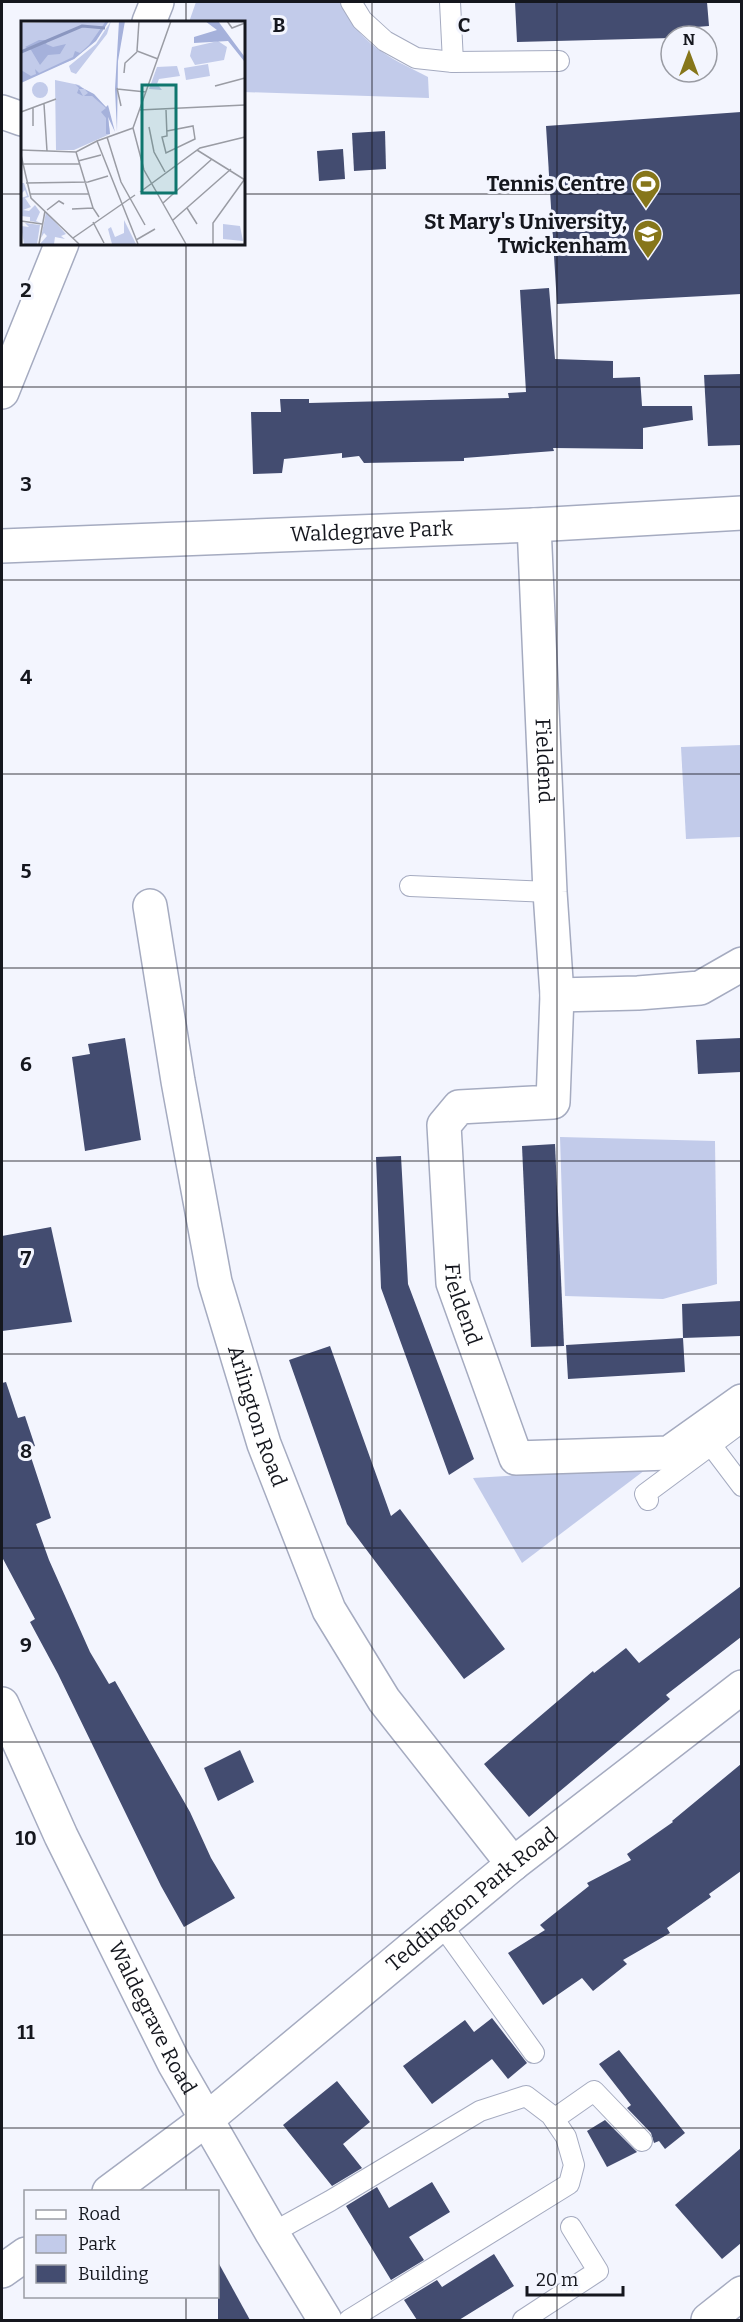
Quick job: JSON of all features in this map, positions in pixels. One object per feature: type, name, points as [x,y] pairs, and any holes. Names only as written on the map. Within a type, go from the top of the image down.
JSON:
[{"type":"street","points":[[149,21],[157,2]]},
{"type":"street","points":[[2,112],[21,119]]},
{"type":"street","points":[[2,392],[62,244]]},
{"type":"street","name":"Waldegrave Park","points":[[2,546],[534,525],[741,513]]},
{"type":"street","name":"Fieldend","points":[[534,525],[550,892],[557,995],[553,1102],[459,1107],[444,1125],[453,1283],[516,1458],[669,1453],[741,1401]]},
{"type":"street","name":"Arlington Road","points":[[150,906],[178,1081],[215,1282],[264,1444],[329,1610],[384,1700],[513,1864]]},
{"type":"street","points":[[557,995],[638,993],[700,988],[741,964]]},
{"type":"street","name":"Teddington Park Road","points":[[112,2190],[207,2119],[513,1864],[741,1687]]},
{"type":"street","name":"Waldegrave Road","points":[[2,1704],[66,1846],[174,2063],[325,2320]]},
{"type":"street","points":[[2,2271],[24,2254]]},
{"type":"street","points":[[708,2320],[741,2293]]},
{"type":"lane","points":[[351,2],[362,20],[385,41],[416,58],[453,62],[559,61]]},
{"type":"lane","points":[[450,2],[453,62]]},
{"type":"lane","points":[[410,886],[550,892]]},
{"type":"lane","points":[[648,1500],[645,1494],[741,1422]]},
{"type":"lane","points":[[711,1445],[741,1486]]},
{"type":"lane","points":[[441,1924],[534,2053]]},
{"type":"lane","points":[[554,2119],[594,2091],[642,2141]]},
{"type":"lane","points":[[272,2233],[480,2111],[526,2096],[554,2119],[566,2137],[574,2165],[569,2184],[349,2320]]},
{"type":"lane","points":[[523,2320],[598,2271],[571,2227]]},
{"type":"green space","points":[[196,2],[342,2],[349,17],[366,39],[388,56],[428,77],[429,98],[244,92],[244,21],[189,21]]},
{"type":"green space","points":[[741,745],[741,837],[686,839],[681,747]]},
{"type":"green space","points":[[560,1137],[715,1141],[717,1284],[663,1299],[565,1296]]},
{"type":"green space","points":[[649,1467],[522,1563],[473,1478]]},
{"type":"building","points":[[515,2],[707,2],[709,24],[659,24],[659,38],[517,42]]},
{"type":"building","name":"Tennis Centre","points":[[741,112],[741,294],[557,304],[546,126]]},
{"type":"building","points":[[385,131],[386,169],[354,171],[352,133]]},
{"type":"building","points":[[343,149],[345,179],[319,181],[317,151]]},
{"type":"building","points":[[549,288],[555,359],[613,361],[613,378],[640,377],[642,406],[692,406],[693,420],[643,428],[643,449],[553,448],[554,451],[464,458],[464,461],[364,463],[359,456],[342,458],[342,453],[284,459],[282,473],[253,474],[251,412],[281,412],[280,399],[309,399],[309,403],[509,398],[508,393],[526,392],[520,290]]},
{"type":"building","points":[[741,374],[741,445],[708,446],[704,375]]},
{"type":"building","points":[[125,1038],[141,1140],[85,1151],[72,1057],[90,1054],[88,1044]]},
{"type":"building","points":[[741,1038],[741,1072],[698,1074],[696,1040]]},
{"type":"building","points":[[555,1144],[564,1346],[531,1347],[522,1146]]},
{"type":"building","points":[[401,1156],[408,1284],[474,1459],[449,1475],[381,1288],[376,1157]]},
{"type":"building","points":[[51,1227],[72,1322],[2,1331],[2,1236]]},
{"type":"building","points":[[741,1301],[741,1336],[683,1338],[682,1304]]},
{"type":"building","points":[[683,1338],[685,1372],[568,1379],[566,1345]]},
{"type":"building","points":[[330,1346],[391,1516],[400,1509],[505,1649],[464,1679],[347,1524],[289,1360]]},
{"type":"building","points":[[6,1382],[18,1418],[25,1416],[35,1446],[28,1448],[51,1518],[36,1524],[49,1560],[90,1652],[109,1684],[115,1681],[190,1812],[211,1858],[235,1898],[184,1927],[161,1886],[58,1674],[30,1622],[35,1619],[2,1557],[2,1383]]},
{"type":"building","points":[[741,1586],[741,1637],[666,1695],[670,1699],[529,1817],[484,1764],[593,1671],[594,1673],[626,1648],[639,1663]]},
{"type":"building","points":[[240,1750],[254,1782],[218,1801],[204,1768]]},
{"type":"building","points":[[741,1764],[741,1871],[709,1894],[711,1897],[667,1928],[670,1933],[623,1960],[627,1964],[593,1991],[582,1978],[543,2005],[508,1953],[545,1930],[540,1925],[589,1886],[587,1883],[631,1860],[627,1854],[673,1822]]},
{"type":"building","points":[[492,2018],[527,2063],[508,2079],[492,2059],[432,2104],[403,2066],[465,2020],[474,2032]]},
{"type":"building","points":[[619,2050],[685,2133],[665,2149],[659,2141],[654,2143],[651,2133],[627,2108],[631,2105],[599,2064]]},
{"type":"building","points":[[337,2081],[370,2122],[343,2144],[362,2168],[332,2186],[283,2125]]},
{"type":"building","points":[[605,2120],[637,2152],[607,2167],[587,2131]]},
{"type":"building","points":[[741,2148],[741,2243],[722,2259],[675,2205]]},
{"type":"building","points":[[432,2182],[450,2212],[409,2237],[424,2260],[391,2280],[346,2206],[377,2187],[389,2208]]},
{"type":"building","points":[[494,2254],[514,2286],[459,2320],[417,2320],[404,2300],[437,2280],[442,2287]]},
{"type":"building","points":[[219,2264],[250,2320],[218,2320],[219,2298]]},
{"type":"place","name":"Tennis Centre","points":[[646,210]]},
{"type":"place","name":"St Mary's University, Twickenham","points":[[648,260]]}]
